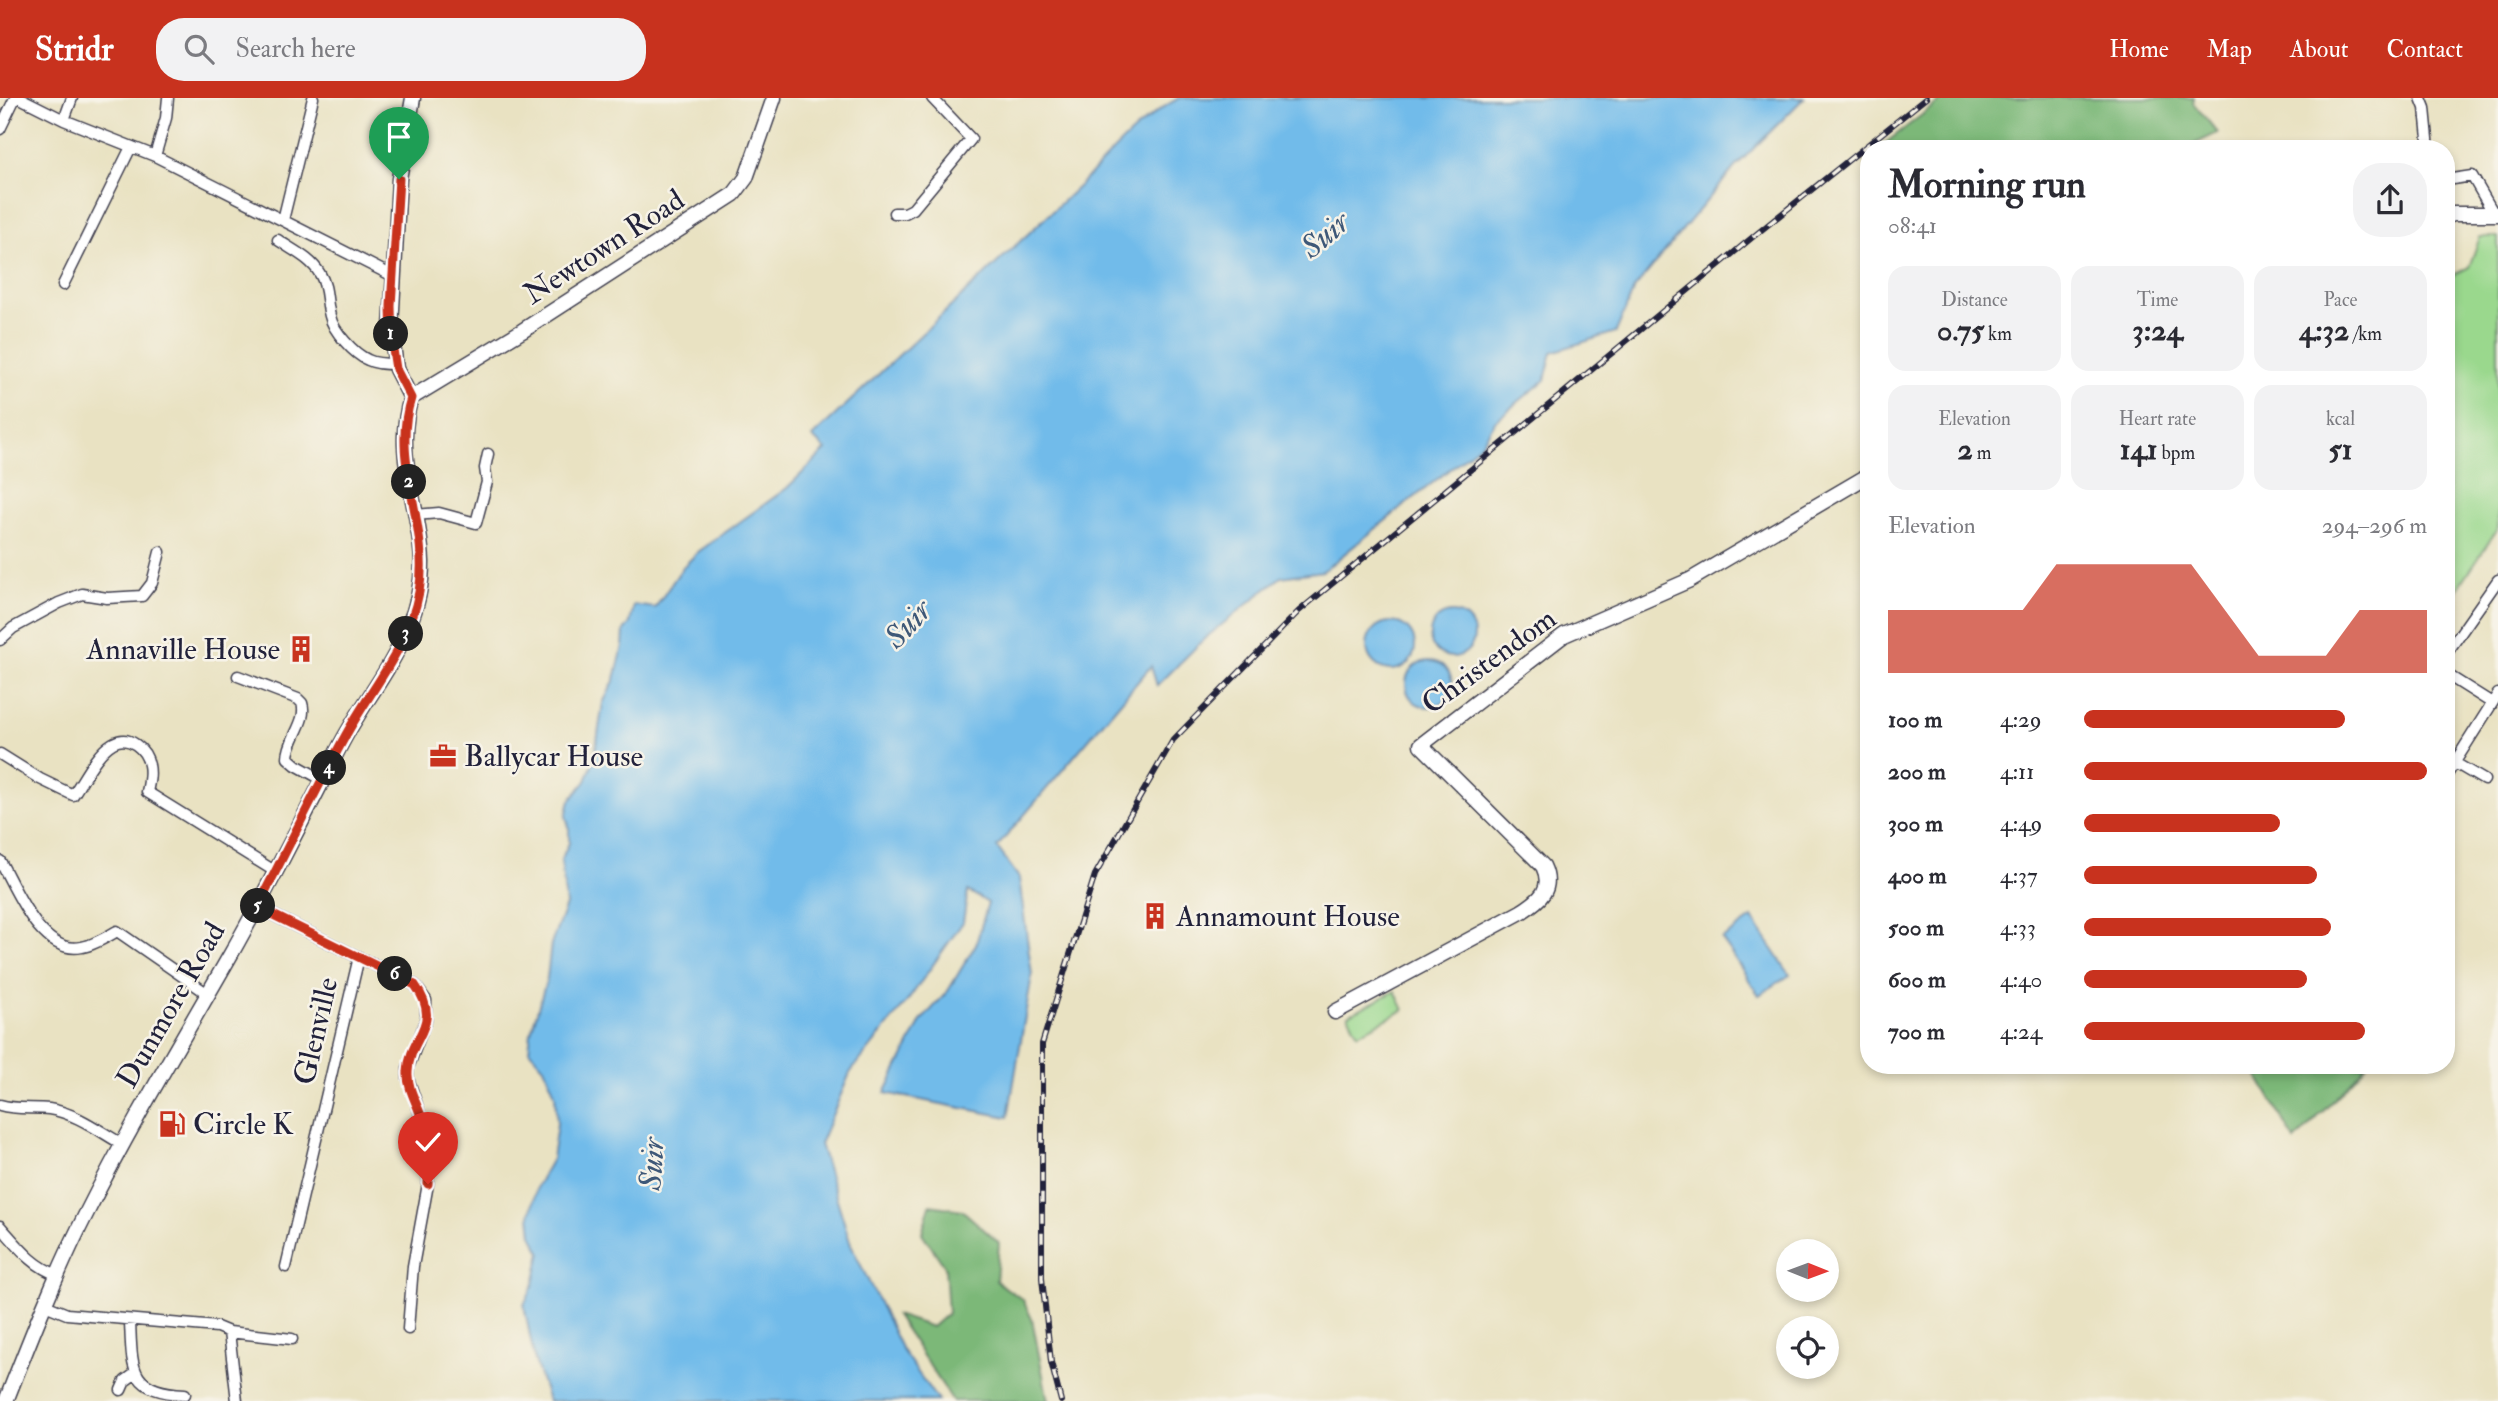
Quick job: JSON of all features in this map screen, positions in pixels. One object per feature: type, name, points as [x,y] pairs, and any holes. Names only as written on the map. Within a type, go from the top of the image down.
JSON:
[{"type":"main road","points":[[411,398],[399,379],[391,328],[399,179],[413,98]]},
{"type":"main road","name":"Newtown Road","points":[[411,398],[522,331],[734,194],[746,178],[774,98]]},
{"type":"main road","points":[[2455,214],[2496,214]]},
{"type":"main road","name":"Dunmore Road","points":[[6,1401],[58,1275],[122,1144],[257,907],[347,732],[397,652],[412,617],[422,573],[404,446],[411,398]]},
{"type":"main road","name":"Christendom","points":[[1335,1012],[1521,912],[1537,902],[1545,891],[1548,876],[1543,866],[1421,745],[1563,635],[1689,580],[1860,480]]},
{"type":"street","points":[[0,129],[18,98],[64,120],[155,156],[393,276]]},
{"type":"street","points":[[64,120],[72,98]]},
{"type":"street","points":[[155,156],[166,118],[168,98]]},
{"type":"street","points":[[283,220],[313,98]]},
{"type":"street","points":[[894,213],[905,213],[913,209],[971,139],[932,98]]},
{"type":"street","points":[[2421,98],[2425,108],[2428,140]]},
{"type":"street","points":[[63,285],[131,147]]},
{"type":"street","points":[[2455,179],[2472,176],[2496,214]]},
{"type":"street","points":[[278,240],[309,260],[318,271],[325,283],[330,318],[355,351],[365,359],[377,363],[395,364]]},
{"type":"street","points":[[415,515],[439,513],[476,523],[487,482],[485,468],[488,454]]},
{"type":"street","points":[[0,640],[13,628],[82,594],[107,598],[142,596],[152,583],[160,552]]},
{"type":"street","points":[[2455,643],[2494,593],[2498,580]]},
{"type":"street","points":[[238,677],[298,699],[302,703],[303,715],[288,751],[288,758],[323,780]]},
{"type":"street","points":[[2455,679],[2495,699],[2455,763],[2484,780]]},
{"type":"street","points":[[0,754],[40,779],[73,795],[102,753],[112,743],[128,740],[136,744],[149,763],[147,792],[276,872]]},
{"type":"street","points":[[0,861],[37,927],[49,940],[64,947],[81,948],[117,931],[208,993]]},
{"type":"street","name":"Glenville","points":[[257,907],[359,957],[286,1267]]},
{"type":"street","points":[[359,957],[415,985],[426,1000],[426,1020],[408,1069],[410,1088],[422,1120],[429,1158],[428,1184],[413,1266],[408,1329]]},
{"type":"street","points":[[0,1105],[33,1110],[47,1109],[71,1115],[122,1144]]},
{"type":"street","points":[[0,1226],[32,1262],[58,1275]]},
{"type":"street","points":[[45,1305],[67,1314],[218,1327],[229,1332],[292,1339]]},
{"type":"street","points":[[130,1321],[132,1358],[136,1373],[152,1390],[185,1394]]},
{"type":"street","points":[[229,1332],[237,1401]]},
{"type":"street","points":[[121,1390],[125,1381],[136,1373]]},
{"type":"green space","points":[[1944,98],[2194,98],[2193,103],[2218,133],[2203,140],[1889,140]]},
{"type":"green space","points":[[2480,237],[2498,237],[2498,528],[2455,593],[2455,274],[2469,267]]},
{"type":"green space","points":[[1395,991],[1404,1010],[1358,1034],[1348,1015]]},
{"type":"green space","points":[[2257,1074],[2358,1074],[2295,1141]]},
{"type":"green space","points":[[930,1205],[962,1210],[999,1243],[996,1281],[1023,1300],[1032,1319],[1048,1401],[953,1401],[896,1315],[932,1327],[948,1313],[945,1267],[922,1233]]},
{"type":"water","name":"Suir","points":[[1179,98],[1804,98],[1735,167],[1634,289],[1616,332],[1552,352],[1545,380],[1495,421],[1482,443],[1323,571],[1281,577],[1204,639],[1157,686],[1151,666],[997,847],[1019,878],[1032,975],[1008,1117],[885,1093],[921,1021],[948,991],[976,944],[988,903],[968,891],[963,922],[909,999],[850,1073],[820,1144],[851,1245],[902,1350],[938,1401],[548,1401],[534,1357],[524,1305],[534,1284],[541,1252],[532,1235],[530,1215],[537,1186],[552,1159],[557,1124],[555,1094],[544,1067],[529,1050],[531,1032],[547,978],[551,944],[566,905],[561,860],[569,843],[566,816],[570,801],[586,781],[594,760],[603,703],[615,679],[624,631],[630,623],[634,605],[655,608],[683,567],[698,552],[787,488],[826,450],[812,437],[1080,185],[1126,138],[1151,116]]},
{"type":"water","points":[[1452,613],[1467,620],[1474,635],[1467,650],[1452,657],[1437,650],[1430,635],[1437,620]]},
{"type":"water","points":[[1391,622],[1400,623],[1408,629],[1414,637],[1414,655],[1408,663],[1400,669],[1391,670],[1382,669],[1374,663],[1368,655],[1367,646],[1368,637],[1374,629],[1382,623]]},
{"type":"water","points":[[1429,661],[1445,668],[1452,684],[1445,700],[1429,707],[1413,700],[1406,684],[1413,668]]},
{"type":"water","points":[[1752,918],[1790,975],[1759,995],[1722,939]]},
{"type":"railway","points":[[1874,140],[1926,98]]},
{"type":"railway","points":[[1061,1401],[1051,1362],[1042,1278],[1042,1044],[1095,875],[1173,740],[1299,611],[1860,151]]},
{"type":"place","name":"Annaville House","points":[[301,649]]},
{"type":"place","name":"Ballycar House","points":[[443,756]]},
{"type":"place","name":"Annamount House","points":[[1155,916]]},
{"type":"place","name":"Circle K","points":[[172,1124]]},
{"type":"route","points":[[399,179],[391,306],[392,343],[399,379],[411,398],[404,446],[421,549],[419,594],[397,652],[347,732],[257,907],[415,985],[426,1000],[426,1020],[408,1069],[408,1078],[422,1120],[429,1158],[428,1184]]}]
